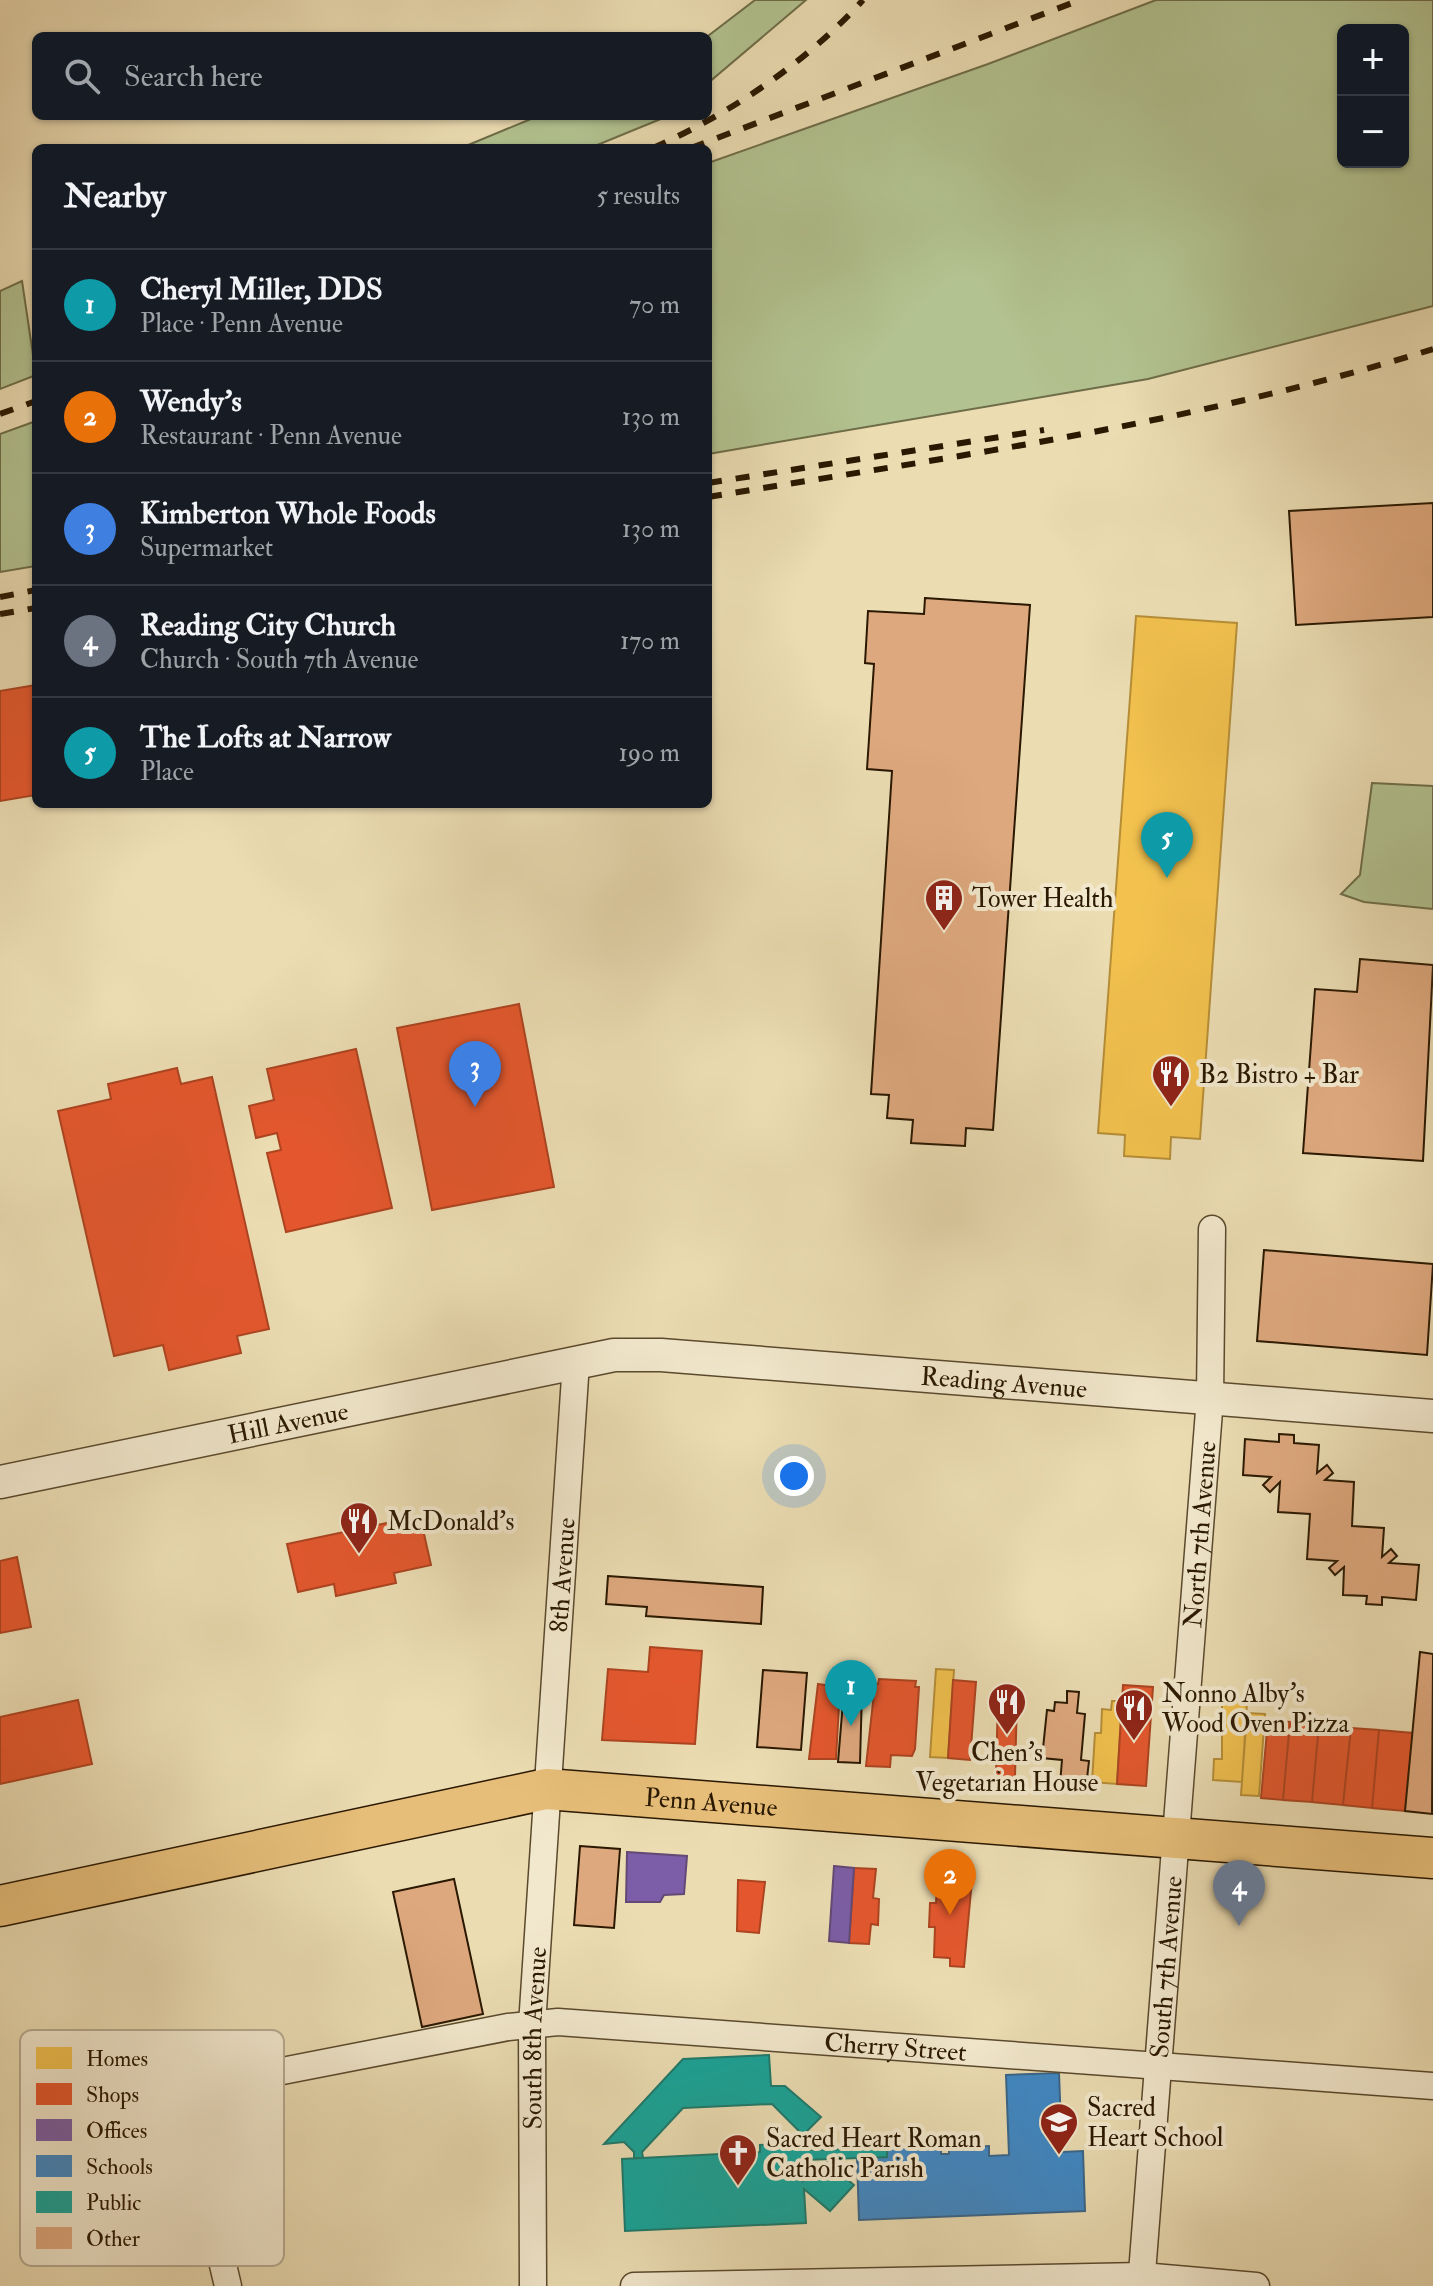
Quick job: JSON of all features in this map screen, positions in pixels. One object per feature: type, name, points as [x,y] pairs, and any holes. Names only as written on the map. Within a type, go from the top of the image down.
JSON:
[{"type":"main road","name":"Penn Avenue","points":[[0,1906],[546,1789],[1433,1858]]},
{"type":"street","name":"North 7th Avenue","points":[[1178,1838],[1210,1398],[1212,1229]]},
{"type":"street","name":"Reading Avenue","points":[[576,1362],[614,1355],[661,1355],[1433,1416]]},
{"type":"street","name":"Hill Avenue","points":[[0,1482],[576,1362]]},
{"type":"street","name":"8th Avenue","points":[[546,1789],[576,1362]]},
{"type":"street","name":"South 8th Avenue","points":[[533,2286],[532,2025],[546,1789]]},
{"type":"street","name":"South 7th Avenue","points":[[1142,2281],[1178,1838]]},
{"type":"street","name":"Cherry Street","points":[[284,2071],[558,2022],[1433,2086]]},
{"type":"street","points":[[223,2266],[228,2286]]},
{"type":"street","points":[[634,2286],[1142,2281],[1256,2286]]},
{"type":"green space","points":[[755,0],[806,0],[712,80],[712,33]]},
{"type":"green space","points":[[1156,0],[1433,0],[1433,306],[1148,379],[712,453],[712,162],[988,64]]},
{"type":"green space","points":[[528,120],[658,120],[600,144],[471,144]]},
{"type":"green space","points":[[22,281],[32,348],[32,377],[0,389],[0,291]]},
{"type":"green space","points":[[32,422],[32,567],[0,572],[0,434]]},
{"type":"green space","points":[[1372,783],[1433,786],[1433,909],[1364,902],[1341,894],[1360,875]]},
{"type":"building: Homes","points":[[1136,616],[1237,623],[1200,1139],[1171,1137],[1170,1159],[1124,1156],[1125,1135],[1098,1133]]},
{"type":"building: Homes","points":[[936,1669],[954,1670],[948,1758],[930,1757]]},
{"type":"building: Homes","points":[[1112,1701],[1122,1701],[1117,1784],[1092,1782],[1095,1733],[1101,1733],[1102,1709],[1111,1710]]},
{"type":"building: Homes","points":[[1222,1701],[1247,1702],[1242,1782],[1213,1780],[1214,1759],[1222,1759]]},
{"type":"building: Homes","points":[[1247,1713],[1265,1714],[1259,1796],[1241,1795]]},
{"type":"building: Shops","points":[[32,686],[32,796],[0,801],[0,691]]},
{"type":"building: Shops","points":[[519,1004],[554,1187],[432,1210],[397,1028]]},
{"type":"building: Shops","points":[[356,1049],[392,1208],[286,1232],[267,1153],[281,1150],[277,1133],[256,1138],[249,1106],[274,1100],[267,1069]]},
{"type":"building: Shops","points":[[177,1068],[181,1084],[212,1077],[269,1329],[237,1336],[241,1353],[169,1370],[163,1345],[114,1356],[58,1111],[111,1099],[108,1084]]},
{"type":"building: Shops","name":"McDonald's","points":[[420,1516],[431,1565],[394,1573],[396,1583],[336,1596],[334,1584],[298,1592],[287,1544]]},
{"type":"building: Shops","points":[[17,1557],[31,1627],[0,1633],[0,1561]]},
{"type":"building: Shops","points":[[650,1647],[702,1651],[695,1744],[602,1740],[608,1669],[648,1672]]},
{"type":"building: Shops","points":[[879,1679],[916,1681],[915,1687],[919,1687],[915,1749],[912,1756],[891,1755],[890,1767],[866,1766],[875,1684]]},
{"type":"building: Shops","points":[[953,1680],[976,1682],[970,1760],[948,1758]]},
{"type":"building: Shops","points":[[818,1684],[840,1687],[836,1759],[809,1759]]},
{"type":"building: Shops","name":"Nonno Alby’s Wood Oven Pizza","points":[[1123,1685],[1153,1687],[1146,1786],[1117,1784]]},
{"type":"building: Shops","name":"Chen's Vegetarian House","points":[[998,1695],[1017,1696],[1015,1777],[996,1777]]},
{"type":"building: Shops","points":[[78,1700],[92,1764],[0,1784],[0,1717]]},
{"type":"building: Shops","points":[[1268,1720],[1290,1722],[1283,1800],[1261,1798]]},
{"type":"building: Shops","points":[[1290,1722],[1319,1724],[1312,1802],[1283,1800]]},
{"type":"building: Shops","points":[[1319,1724],[1351,1728],[1343,1805],[1312,1802]]},
{"type":"building: Shops","points":[[1351,1728],[1379,1730],[1372,1808],[1343,1805]]},
{"type":"building: Shops","points":[[1379,1730],[1413,1733],[1405,1811],[1372,1808]]},
{"type":"building: Shops","points":[[938,1867],[973,1869],[964,1967],[950,1966],[950,1958],[934,1957],[935,1927],[929,1927],[930,1903],[936,1903]]},
{"type":"building: Shops","points":[[854,1868],[876,1869],[873,1898],[879,1899],[878,1925],[871,1924],[869,1944],[849,1943]]},
{"type":"building: Shops","points":[[738,1880],[765,1882],[759,1933],[737,1931]]},
{"type":"building: Offices","points":[[627,1852],[687,1856],[684,1894],[664,1895],[660,1902],[626,1902]]},
{"type":"building: Offices","points":[[834,1866],[854,1868],[849,1943],[829,1941]]},
{"type":"building: Schools","points":[[1059,2073],[1062,2152],[1083,2151],[1085,2211],[859,2220],[857,2158],[887,2157],[887,2148],[941,2146],[941,2154],[949,2154],[949,2148],[989,2146],[989,2156],[1009,2155],[1006,2075]]},
{"type":"building: Public","points":[[769,2055],[771,2086],[785,2086],[821,2117],[803,2135],[772,2104],[683,2108],[642,2152],[643,2158],[634,2158],[634,2152],[624,2142],[604,2144],[683,2059]]},
{"type":"building: Public","name":"Sacred Heart Roman Catholic Parish","points":[[810,2143],[810,2150],[887,2148],[887,2157],[803,2160],[803,2181],[827,2162],[854,2185],[830,2211],[804,2189],[806,2223],[625,2231],[622,2159],[760,2152],[760,2145]]},
{"type":"building: Other","points":[[1433,503],[1433,617],[1296,625],[1289,511]]},
{"type":"building: Other","name":"Tower Health","points":[[925,598],[1030,605],[993,1130],[966,1128],[965,1146],[911,1143],[913,1120],[887,1118],[889,1095],[871,1094],[892,771],[867,769],[874,664],[865,663],[868,611],[924,614]]},
{"type":"building: Other","points":[[1360,959],[1433,965],[1423,1161],[1303,1153],[1315,989],[1357,992]]},
{"type":"building: Other","points":[[1264,1250],[1433,1264],[1427,1355],[1257,1341]]},
{"type":"building: Other","points":[[1279,1434],[1294,1435],[1294,1443],[1319,1445],[1317,1473],[1327,1465],[1333,1473],[1325,1480],[1354,1482],[1352,1526],[1384,1528],[1382,1557],[1391,1549],[1397,1556],[1389,1563],[1419,1565],[1416,1600],[1382,1597],[1382,1605],[1366,1604],[1367,1596],[1343,1595],[1344,1567],[1335,1575],[1329,1568],[1337,1561],[1307,1559],[1310,1514],[1278,1512],[1280,1482],[1270,1492],[1263,1485],[1271,1477],[1243,1475],[1245,1439],[1279,1442]]},
{"type":"building: Other","points":[[608,1576],[763,1587],[761,1624],[646,1616],[647,1607],[606,1604]]},
{"type":"building: Other","points":[[1420,1652],[1433,1654],[1432,1814],[1405,1811]]},
{"type":"building: Other","points":[[763,1670],[807,1673],[801,1750],[757,1747]]},
{"type":"building: Other","points":[[844,1690],[862,1690],[860,1763],[838,1762]]},
{"type":"building: Other","points":[[1067,1691],[1079,1692],[1077,1713],[1085,1714],[1081,1760],[1089,1761],[1086,1787],[1060,1784],[1062,1760],[1042,1758],[1047,1710],[1054,1711],[1055,1702],[1067,1703]]},
{"type":"building: Other","points":[[580,1846],[620,1849],[614,1928],[574,1925]]},
{"type":"building: Other","points":[[454,1879],[483,2014],[422,2027],[393,1892]]},
{"type":"railway","points":[[712,118],[792,65],[863,0]]},
{"type":"railway","points":[[702,144],[1080,0]]},
{"type":"railway","points":[[661,144],[709,120]]},
{"type":"railway","points":[[712,496],[982,452],[1164,418],[1344,375],[1433,349]]},
{"type":"railway","points":[[0,414],[32,402]]},
{"type":"railway","points":[[712,482],[1044,430]]},
{"type":"railway","points":[[0,597],[32,591]]},
{"type":"railway","points":[[0,614],[32,609]]},
{"type":"place","name":"The Lofts at Narrow","points":[[1167,878]]},
{"type":"place","name":"Tower Health","points":[[944,932]]},
{"type":"place","name":"Kimberton Whole Foods","points":[[475,1107]]},
{"type":"place","name":"B2 Bistro + Bar","points":[[1171,1108]]},
{"type":"place","name":"McDonald's","points":[[359,1555]]},
{"type":"place","name":"Cheryl Miller, DDS","points":[[851,1726]]},
{"type":"place","name":"Chen's Vegetarian House","points":[[1007,1736]]},
{"type":"place","name":"Nonno Alby’s Wood Oven Pizza","points":[[1134,1742]]},
{"type":"place","name":"Wendy's","points":[[950,1915]]},
{"type":"place","name":"Reading City Church","points":[[1239,1926]]},
{"type":"place","name":"Sacred Heart School","points":[[1059,2156]]},
{"type":"place","name":"Sacred Heart Roman Catholic Parish","points":[[738,2187]]}]
